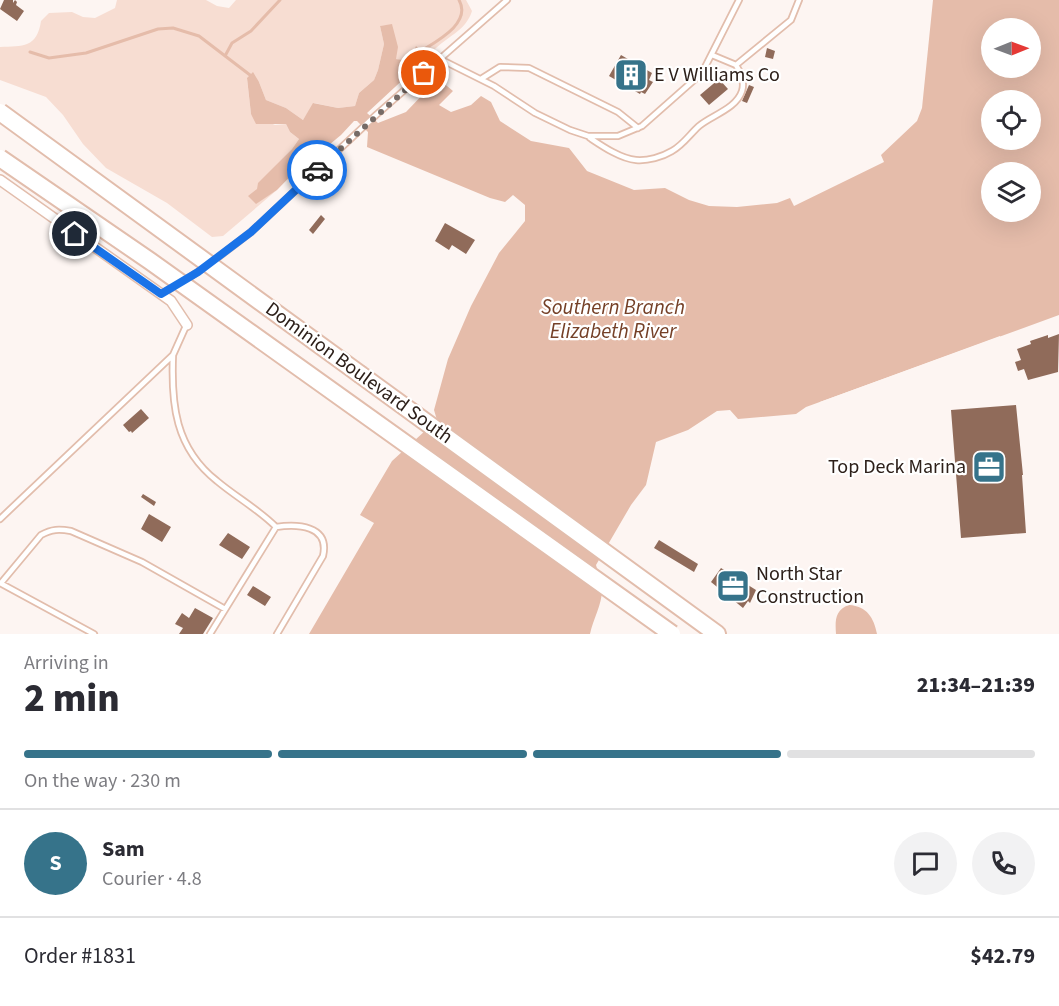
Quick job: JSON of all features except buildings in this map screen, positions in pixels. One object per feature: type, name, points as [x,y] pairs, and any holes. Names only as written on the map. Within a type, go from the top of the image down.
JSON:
[{"type":"highway","name":"Dominion Boulevard South","points":[[0,112],[717,634]]},
{"type":"highway","name":"Dominion Boulevard South","points":[[0,158],[150,261],[672,634]]},
{"type":"street","points":[[0,180],[161,294],[174,305],[187,325]]},
{"type":"lane","points":[[161,294],[198,272],[251,232],[376,115],[507,0]]},
{"type":"lane","points":[[588,136],[618,136],[638,128],[702,73],[739,0]]},
{"type":"lane","points":[[736,65],[791,20],[799,0]]},
{"type":"lane","points":[[440,59],[481,79],[535,113],[635,160],[656,158],[672,151],[700,125],[729,106],[741,94],[743,81],[736,65],[712,54]]},
{"type":"lane","points":[[481,79],[500,66],[529,68],[618,111],[638,128]]},
{"type":"lane","points":[[0,519],[173,355],[187,325]]},
{"type":"lane","points":[[173,355],[173,401],[180,432],[189,450],[215,480],[276,527],[305,526],[314,530],[321,538],[323,556],[277,634]]},
{"type":"lane","points":[[210,634],[276,527]]},
{"type":"lane","points":[[94,634],[0,583],[41,535],[50,530],[71,531],[142,562],[225,609]]},
{"type":"shaded area","points":[[117,0],[206,0],[217,6],[229,8],[236,0],[466,0],[472,11],[462,28],[422,62],[425,54],[411,56],[402,61],[396,59],[392,25],[380,26],[384,44],[378,70],[374,80],[359,93],[355,106],[338,108],[314,103],[303,120],[286,108],[266,100],[259,82],[247,79],[251,114],[275,125],[286,124],[290,132],[299,139],[259,183],[256,203],[277,190],[223,236],[212,237],[167,203],[106,168],[83,144],[63,115],[46,97],[0,80],[0,47],[28,44],[36,36],[41,21],[49,13],[72,12],[83,17],[95,18],[115,8]]},
{"type":"water","name":"Southern Branch Elizabeth River","points":[[933,0],[1059,0],[1059,315],[806,407],[796,414],[738,419],[730,410],[717,411],[688,430],[656,442],[646,485],[631,505],[596,565],[602,596],[590,634],[309,634],[374,523],[360,515],[392,461],[437,420],[434,410],[448,359],[471,306],[499,253],[525,221],[525,205],[513,195],[505,202],[490,198],[367,147],[368,132],[357,121],[354,121],[318,154],[308,158],[277,190],[256,204],[248,196],[257,189],[258,183],[299,139],[290,132],[286,124],[256,124],[251,114],[247,78],[253,72],[266,100],[286,108],[303,120],[313,103],[338,108],[355,106],[359,93],[374,80],[378,70],[384,44],[380,26],[392,24],[398,47],[396,59],[402,60],[411,56],[416,46],[425,54],[422,62],[367,113],[378,123],[406,112],[429,88],[441,81],[453,91],[439,105],[451,112],[471,105],[481,96],[491,102],[500,121],[531,141],[569,148],[587,171],[634,190],[665,188],[689,200],[709,206],[737,207],[777,203],[790,198],[794,206],[884,162],[881,155],[917,121],[922,108]]},
{"type":"water","points":[[849,605],[861,608],[869,614],[877,634],[836,634],[838,613]]},
{"type":"pier","points":[[1000,336],[1001,339],[821,405],[820,402]]},
{"type":"waterway","points":[[225,56],[232,43],[251,31],[280,0]]},
{"type":"waterway","points":[[421,51],[443,37],[457,24],[462,8],[459,0]]},
{"type":"waterway","points":[[30,52],[49,58],[86,53],[158,29],[173,28],[199,36],[250,75]]},
{"type":"way so far","points":[[317,170],[424,73]]},
{"type":"place","name":"E V Williams Co","points":[[631,75]]},
{"type":"place","name":"Top Deck Marina","points":[[989,467]]},
{"type":"place","name":"North Star Construction","points":[[733,586]]},
{"type":"route","points":[[75,234],[161,294],[198,272],[251,232],[317,170]]}]
